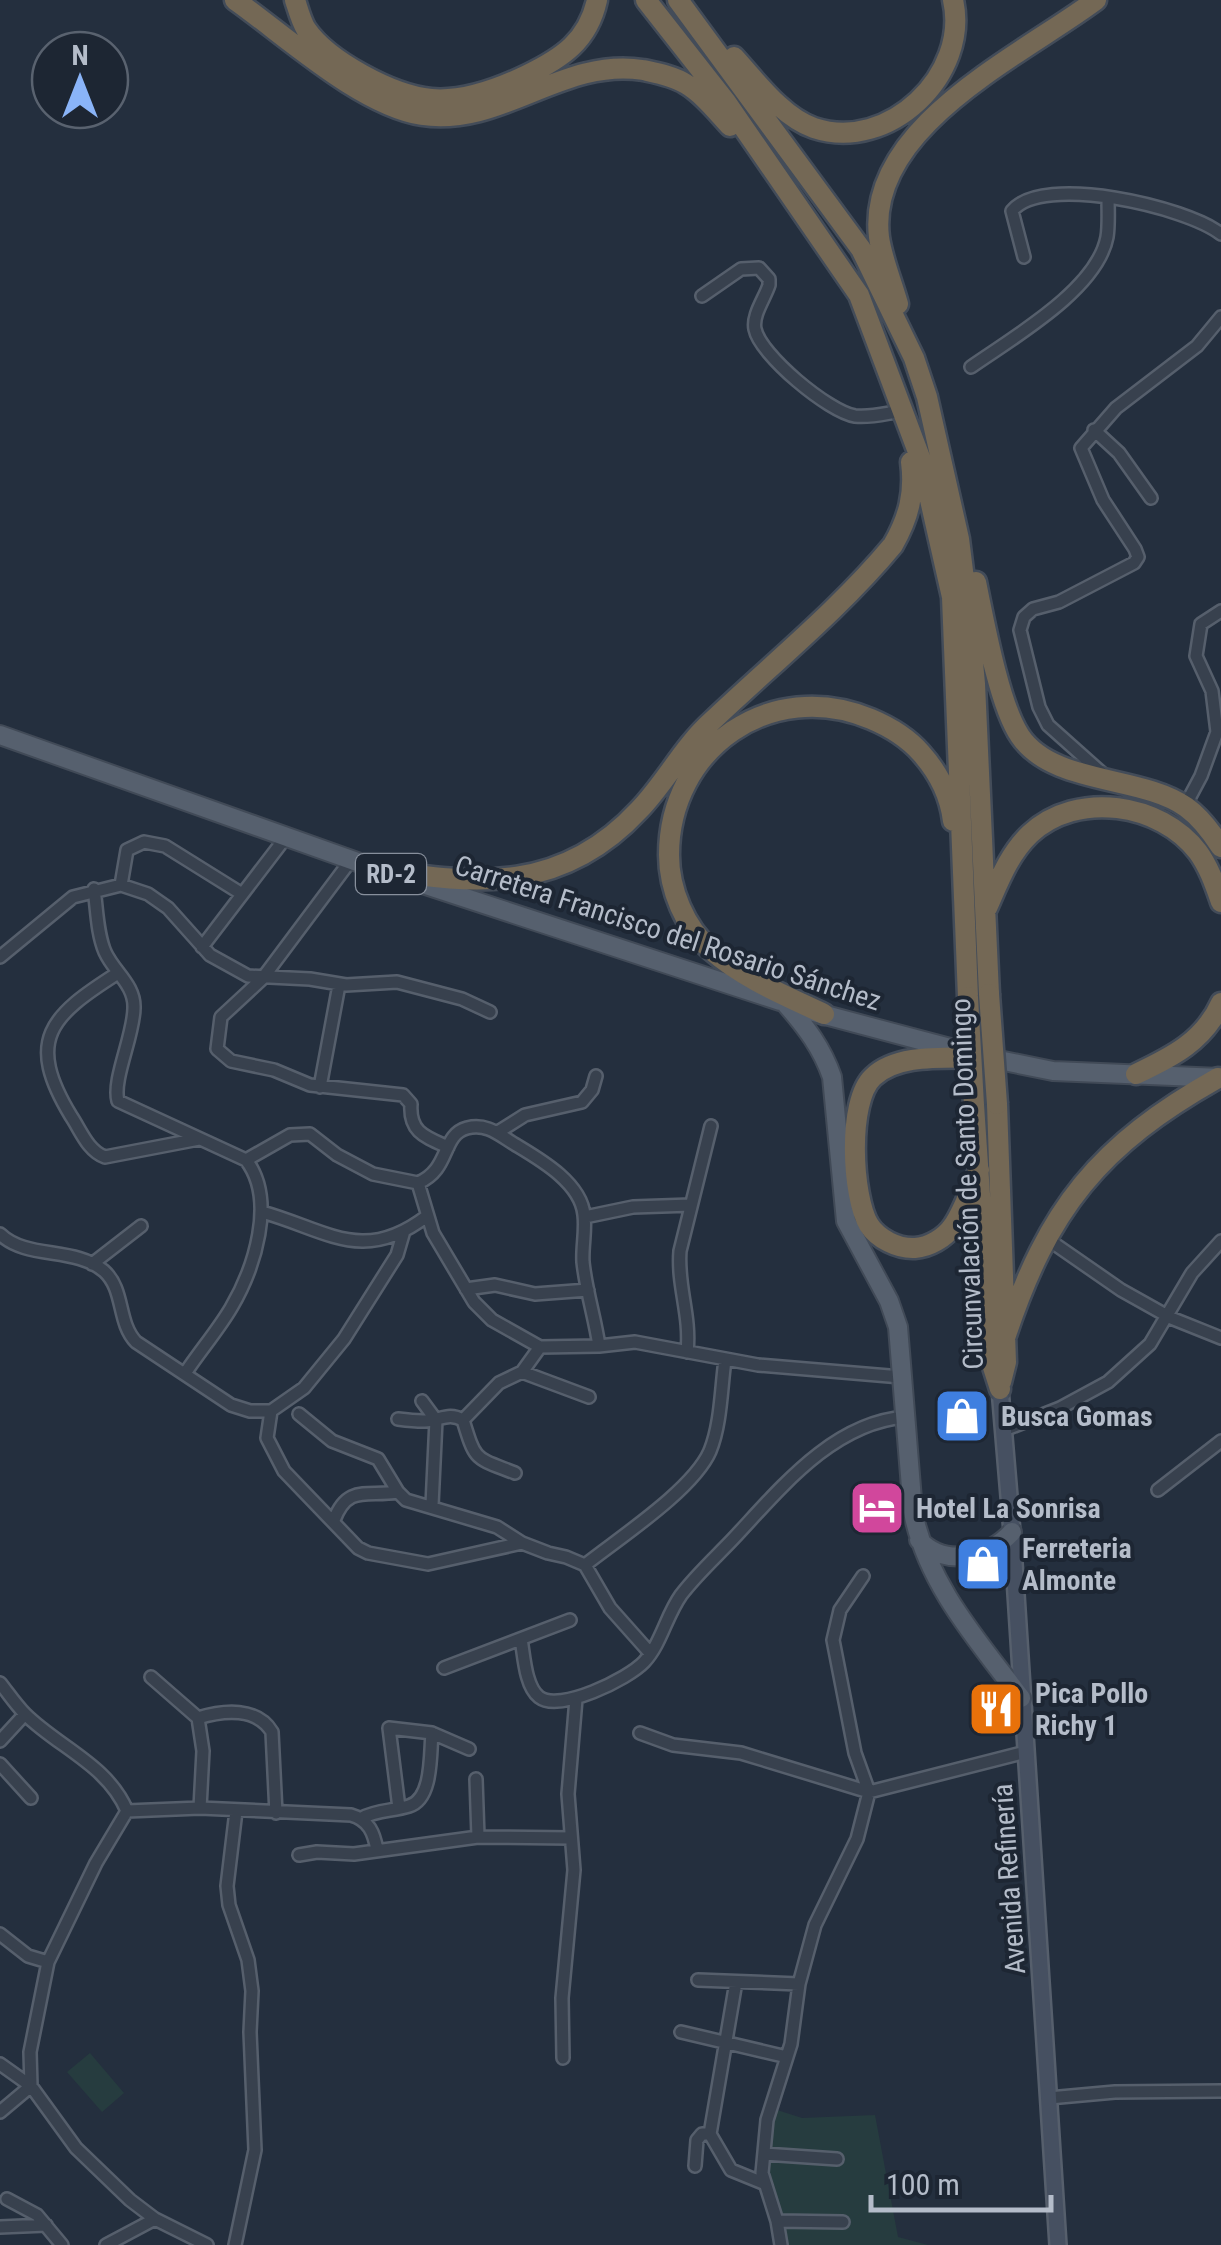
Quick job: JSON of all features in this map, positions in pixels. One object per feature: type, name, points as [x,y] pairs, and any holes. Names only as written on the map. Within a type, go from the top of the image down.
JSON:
[{"type":"highway","points":[[235,0],[360,90],[396,109],[423,116],[482,112],[579,74],[609,68],[659,73],[684,82],[704,98],[777,174]]},
{"type":"highway","points":[[295,0],[305,27],[324,49],[378,82],[432,99],[487,92],[547,65],[574,48],[597,0]]},
{"type":"highway","name":"Circunvalación de Santo Domingo","points":[[646,0],[726,102],[858,295],[922,460],[952,597],[965,892],[998,1104],[1006,1362],[1000,1389]]},
{"type":"highway","points":[[679,1],[796,118],[814,128],[837,132],[886,123],[923,98],[945,69],[954,34],[952,0]]},
{"type":"highway","points":[[914,358],[879,237],[880,203],[892,165],[921,126],[971,86],[1096,0]]},
{"type":"highway","name":"Circunvalación de Santo Domingo","points":[[679,1],[860,248],[914,358],[926,397],[959,540],[976,684],[984,914],[974,1104],[992,1364],[1000,1389]]},
{"type":"highway","points":[[377,869],[447,881],[509,879],[569,862],[620,829],[642,808],[706,726],[893,545],[911,506],[914,484],[902,410]]},
{"type":"highway","points":[[959,540],[972,560],[1009,716],[1028,746],[1046,758],[1185,806],[1221,847]]},
{"type":"highway","points":[[824,1014],[748,976],[708,948],[674,894],[669,865],[674,808],[688,780],[720,740],[760,716],[791,708],[822,706],[854,712],[888,726],[913,744],[931,764],[945,790],[965,892]]},
{"type":"highway","points":[[984,914],[1010,857],[1022,842],[1060,815],[1088,808],[1117,808],[1168,824],[1197,850],[1221,902]]},
{"type":"highway","points":[[1136,1074],[1196,1040],[1221,1003]]},
{"type":"highway","points":[[979,1170],[952,1228],[926,1247],[890,1244],[871,1229],[862,1211],[856,1128],[863,1091],[872,1078],[889,1066],[906,1060],[984,1057]]},
{"type":"highway","points":[[1005,1338],[1046,1238],[1068,1201],[1120,1143],[1174,1103],[1220,1078]]},
{"type":"main road","name":"Carretera Francisco del Rosario Sánchez","points":[[0,736],[377,869],[786,1004],[984,1057],[1053,1071],[1220,1078]]},
{"type":"main road","points":[[786,1004],[815,1040],[832,1077],[846,1221],[889,1301],[898,1327],[919,1540],[947,1597],[1021,1698]]},
{"type":"main road","name":"Avenida Refinería","points":[[1000,1389],[1058,2245]]},
{"type":"main road","points":[[919,1540],[942,1556],[963,1556],[1002,1544],[1012,1532]]},
{"type":"street","points":[[1024,257],[1012,218],[1016,206],[1044,194],[1108,198],[1166,209],[1221,234]]},
{"type":"street","points":[[971,367],[1056,306],[1089,274],[1106,240],[1108,198]]},
{"type":"street","points":[[702,296],[741,269],[759,268],[769,284],[754,325],[770,355],[840,412],[873,416],[902,410]]},
{"type":"street","points":[[1112,782],[1048,725],[1039,706],[1020,630],[1024,617],[1033,609],[1072,596],[1134,564],[1138,558],[1102,500],[1081,448],[1116,408],[1197,346],[1221,317]]},
{"type":"street","points":[[1094,430],[1119,453],[1152,498]]},
{"type":"street","points":[[1185,806],[1217,732],[1212,691],[1196,656],[1201,624],[1221,611]]},
{"type":"street","points":[[202,947],[286,837]]},
{"type":"street","points":[[121,885],[127,850],[144,842],[165,846],[242,894]]},
{"type":"street","points":[[351,860],[262,979],[221,1017],[217,1050],[231,1061],[274,1070],[320,1087],[404,1095],[417,1132],[448,1147]]},
{"type":"street","points":[[0,956],[72,897],[121,885],[148,894],[168,908],[202,947],[236,972],[262,979],[285,977],[338,985],[412,984],[490,1012]]},
{"type":"street","points":[[94,890],[102,944],[135,1001],[117,1086],[118,1102],[246,1160],[252,1167],[262,1212],[237,1295],[186,1372]]},
{"type":"street","points":[[118,973],[61,1014],[48,1037],[48,1060],[58,1093],[90,1147],[105,1158],[199,1138]]},
{"type":"street","points":[[320,1087],[338,985]]},
{"type":"street","points":[[498,1132],[525,1115],[582,1102],[592,1090],[596,1076]]},
{"type":"street","points":[[687,1352],[689,1316],[679,1267],[711,1126]]},
{"type":"street","points":[[246,1160],[290,1135],[310,1134],[337,1156],[372,1174],[418,1183],[438,1170],[457,1132],[468,1128],[498,1132],[549,1166],[582,1203],[583,1259],[599,1346]]},
{"type":"street","points":[[418,1183],[427,1216],[466,1289],[492,1320],[540,1347],[635,1342],[784,1368],[901,1376]]},
{"type":"street","points":[[585,1217],[633,1207],[691,1205]]},
{"type":"street","points":[[262,1212],[355,1243],[404,1232],[427,1216]]},
{"type":"street","points":[[92,1264],[141,1226]]},
{"type":"street","points":[[0,1234],[20,1246],[76,1258],[105,1272],[113,1283],[129,1334],[136,1342],[231,1405],[271,1412],[304,1388],[344,1339],[396,1255],[404,1232]]},
{"type":"street","points":[[1046,1238],[1166,1316],[1219,1334]]},
{"type":"street","points":[[1004,1430],[1060,1408],[1108,1382],[1150,1344],[1192,1273],[1221,1242]]},
{"type":"street","points":[[466,1289],[495,1285],[534,1294],[588,1290]]},
{"type":"street","points":[[462,1420],[498,1382],[522,1372],[540,1347]]},
{"type":"street","points":[[585,1565],[684,1486],[703,1464],[714,1440],[725,1360]]},
{"type":"street","points":[[522,1372],[590,1397]]},
{"type":"street","points":[[422,1401],[436,1420],[432,1505]]},
{"type":"street","points":[[271,1412],[267,1438],[284,1471],[334,1520],[350,1542],[368,1553],[428,1564],[522,1543]]},
{"type":"street","points":[[299,1414],[332,1441],[378,1458],[406,1500],[496,1527],[522,1543],[585,1565],[610,1608],[650,1653]]},
{"type":"street","points":[[398,1419],[456,1416],[462,1420],[476,1458],[515,1473]]},
{"type":"street","points":[[521,1638],[535,1693],[550,1701],[576,1698],[635,1670],[650,1653],[682,1593],[798,1469],[876,1422],[905,1417]]},
{"type":"street","points":[[1158,1490],[1221,1441]]},
{"type":"street","points":[[334,1520],[350,1496],[398,1492]]},
{"type":"street","points":[[781,2245],[778,2221],[763,2183],[767,2120],[787,2057],[799,1984],[815,1925],[857,1839],[869,1792],[855,1752],[833,1640],[840,1610],[862,1576]]},
{"type":"street","points":[[444,1668],[570,1620]]},
{"type":"street","points":[[151,1677],[198,1718],[203,1751],[200,1808]]},
{"type":"street","points":[[0,1683],[25,1714],[95,1768],[121,1797],[126,1812],[96,1862],[48,1962],[30,2052],[30,2086],[0,2112]]},
{"type":"street","points":[[563,2058],[562,1998],[574,1870],[568,1794],[576,1698]]},
{"type":"street","points":[[198,1718],[230,1713],[254,1715],[266,1722],[272,1732],[276,1813]]},
{"type":"street","points":[[0,1741],[25,1714]]},
{"type":"street","points":[[399,1808],[389,1728],[432,1733],[469,1749]]},
{"type":"street","points":[[126,1812],[200,1808],[330,1813],[362,1818],[420,1799],[428,1776],[432,1733]]},
{"type":"street","points":[[640,1733],[673,1745],[741,1753],[869,1792],[1026,1752]]},
{"type":"street","points":[[0,1764],[31,1798]]},
{"type":"street","points":[[476,1779],[478,1837]]},
{"type":"street","points":[[235,2245],[255,2150],[252,1991],[248,1960],[229,1905],[227,1886],[236,1810]]},
{"type":"street","points":[[362,1818],[373,1833],[377,1850]]},
{"type":"street","points":[[299,1855],[354,1854],[478,1837],[572,1838]]},
{"type":"street","points":[[0,1934],[28,1956],[48,1962]]},
{"type":"street","points":[[698,1980],[799,1984]]},
{"type":"street","points":[[736,1982],[710,2134],[731,2170],[763,2183]]},
{"type":"street","points":[[681,2032],[787,2057]]},
{"type":"street","points":[[0,2064],[30,2086],[76,2148],[154,2220],[208,2245]]},
{"type":"street","points":[[1048,2098],[1221,2091]]},
{"type":"street","points":[[695,2166],[696,2140],[702,2134],[710,2134]]},
{"type":"street","points":[[764,2154],[838,2160]]},
{"type":"street","points":[[8,2200],[37,2215],[62,2245]]},
{"type":"street","points":[[106,2245],[154,2220]]},
{"type":"street","points":[[778,2221],[842,2222]]},
{"type":"street","points":[[0,2227],[46,2225]]},
{"type":"green space","points":[[90,2053],[124,2093],[102,2112],[67,2072]]},
{"type":"green space","points":[[771,2108],[802,2118],[875,2115],[898,2237],[928,2245],[781,2245],[763,2183]]},
{"type":"place","name":"Busca Gomas","points":[[962,1416]]},
{"type":"place","name":"Hotel La Sonrisa","points":[[877,1508]]},
{"type":"place","name":"Ferreteria Almonte","points":[[983,1564]]},
{"type":"place","name":"Pica Pollo Richy 1","points":[[996,1709]]}]
